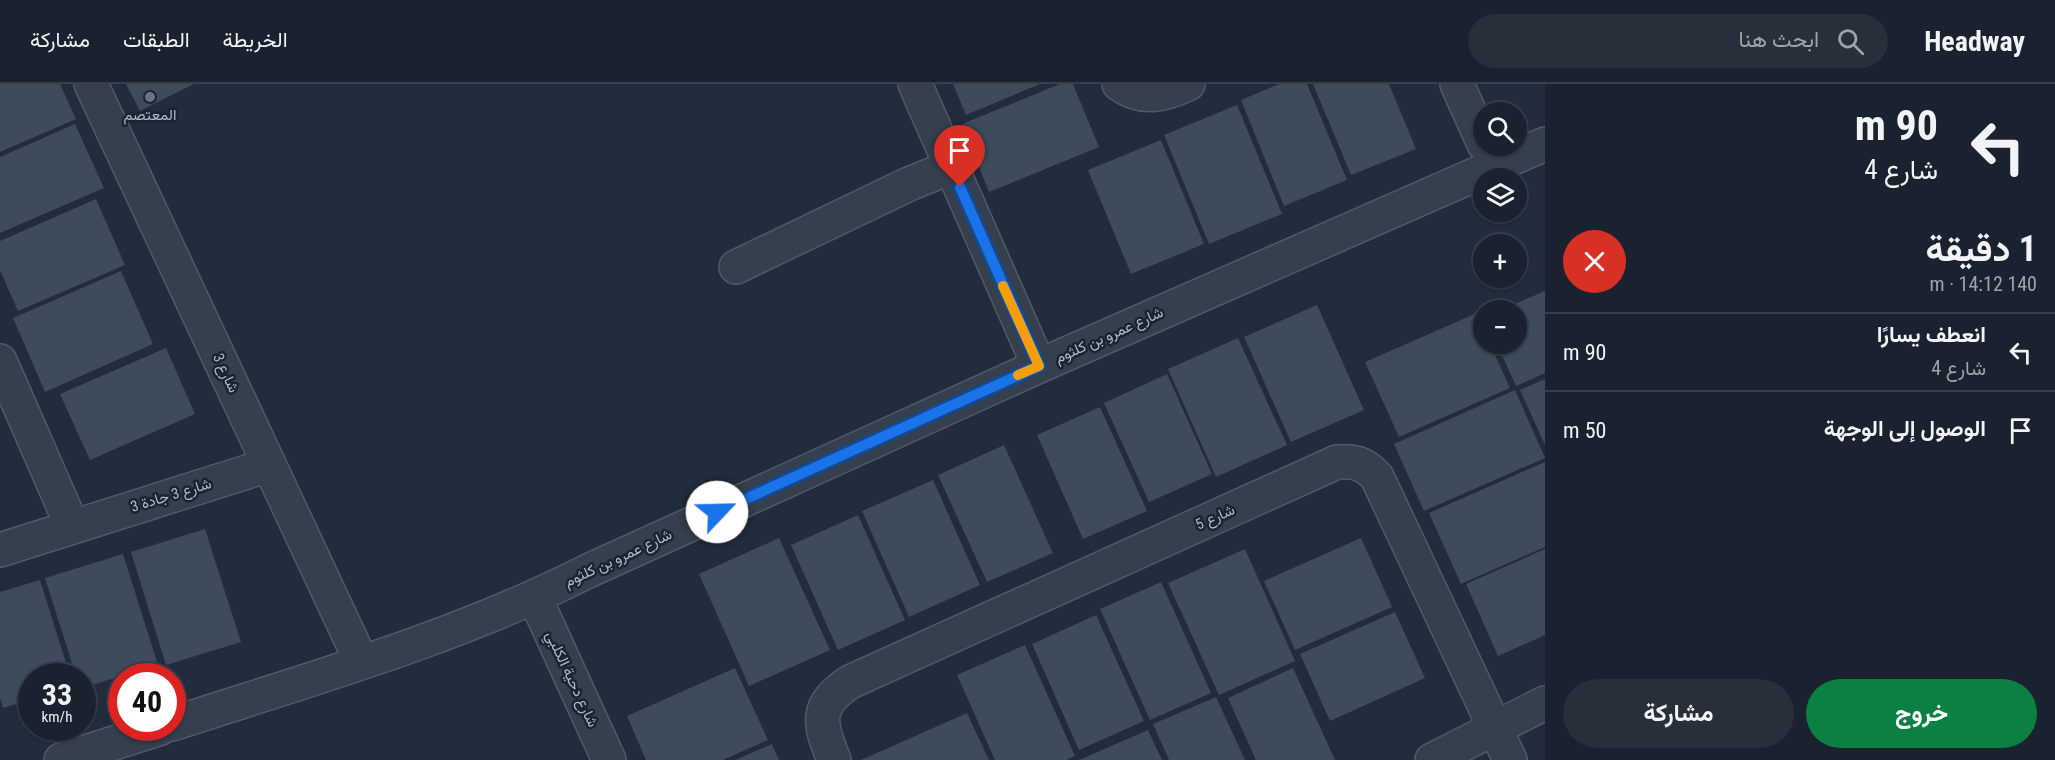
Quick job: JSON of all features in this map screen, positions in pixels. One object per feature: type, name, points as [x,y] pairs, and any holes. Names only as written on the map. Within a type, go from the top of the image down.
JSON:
[{"type":"street","name":"شارع 3","points":[[91,84],[361,662]]},
{"type":"street","points":[[915,84],[1039,366]]},
{"type":"street","points":[[1119,84],[1139,94],[1152,96],[1164,95],[1188,84]]},
{"type":"street","points":[[1457,84],[1473,120]]},
{"type":"street","name":"شارع عمرو بن كلثوم","points":[[1527,146],[1545,144]]},
{"type":"street","name":"شارع عمرو بن كلثوم","points":[[186,719],[451,631],[535,598],[609,561],[1039,366],[1479,156]]},
{"type":"street","points":[[736,267],[909,184],[951,167]]},
{"type":"street","points":[[0,361],[72,525]]},
{"type":"street","name":"شارع 5","points":[[834,760],[823,732],[822,716],[826,703],[850,682],[1337,462],[1359,463],[1377,477],[1510,760]]},
{"type":"street","name":"شارع 3 جادة 3","points":[[0,550],[72,525],[269,465]]},
{"type":"street","name":"شارع دحية الكلبي","points":[[535,598],[609,760]]},
{"type":"street","points":[[1432,760],[1496,730],[1545,703]]},
{"type":"street","points":[[61,760],[120,741]]},
{"type":"building","points":[[0,84],[60,84],[76,119],[0,152]]},
{"type":"building","name":"المعتصم","points":[[126,84],[194,84],[140,111]]},
{"type":"building","points":[[953,84],[1040,84],[966,115]]},
{"type":"building","points":[[1060,84],[1073,84],[1099,147],[989,192],[962,124]]},
{"type":"building","points":[[1279,84],[1307,84],[1347,180],[1284,206],[1241,100]]},
{"type":"building","points":[[1313,84],[1389,84],[1416,149],[1351,175]]},
{"type":"building","points":[[1237,105],[1282,214],[1209,244],[1164,135]]},
{"type":"building","points":[[75,124],[104,188],[0,233],[0,157]]},
{"type":"building","points":[[1161,140],[1204,244],[1131,274],[1088,170]]},
{"type":"building","points":[[96,199],[125,265],[18,311],[0,270],[0,241]]},
{"type":"building","points":[[121,271],[153,344],[45,392],[13,318]]},
{"type":"building","points":[[1545,291],[1545,373],[1516,386],[1502,354],[1527,354],[1527,300],[1524,300]]},
{"type":"building","points":[[1317,305],[1364,410],[1291,442],[1244,337]]},
{"type":"building","points":[[1473,315],[1473,354],[1495,354],[1510,388],[1399,437],[1365,362]]},
{"type":"building","points":[[1238,338],[1287,445],[1216,477],[1168,369]]},
{"type":"building","points":[[166,348],[195,414],[90,460],[60,394]]},
{"type":"building","points":[[1167,374],[1212,474],[1149,502],[1104,403]]},
{"type":"building","points":[[1545,379],[1545,445],[1520,390]]},
{"type":"building","points":[[1515,390],[1545,458],[1424,511],[1394,444]]},
{"type":"building","points":[[1100,407],[1147,511],[1083,539],[1037,435]]},
{"type":"building","points":[[1004,445],[1053,553],[987,582],[938,475]]},
{"type":"building","points":[[1545,462],[1545,547],[1461,584],[1429,513]]},
{"type":"building","points":[[933,480],[980,585],[909,617],[862,511]]},
{"type":"building","points":[[858,515],[905,620],[838,650],[791,545]]},
{"type":"building","points":[[205,529],[241,642],[173,663],[165,663],[131,552]]},
{"type":"building","points":[[779,538],[830,650],[749,686],[699,574]]},
{"type":"building","points":[[1361,538],[1392,607],[1295,650],[1264,581]]},
{"type":"building","points":[[1245,549],[1295,661],[1219,695],[1168,583]]},
{"type":"building","points":[[1545,549],[1545,635],[1498,656],[1466,584]]},
{"type":"building","points":[[123,554],[157,663],[108,663],[108,680],[96,684],[96,663],[72,663],[45,578]]},
{"type":"building","points":[[40,580],[66,663],[18,663],[18,703],[3,708],[0,698],[0,592]]},
{"type":"building","points":[[1161,582],[1211,693],[1150,720],[1100,609]]},
{"type":"building","points":[[1395,612],[1425,678],[1330,721],[1300,654]]},
{"type":"building","points":[[1096,615],[1144,721],[1079,750],[1032,644]]},
{"type":"building","points":[[1025,645],[1075,756],[1066,760],[995,760],[957,675]]},
{"type":"building","points":[[735,668],[768,740],[723,760],[646,760],[627,716]]},
{"type":"building","points":[[1293,668],[1335,760],[1256,760],[1228,698]]},
{"type":"building","points":[[1216,697],[1245,760],[1169,760],[1153,724]]},
{"type":"building","points":[[967,713],[989,760],[861,760]]},
{"type":"building","points":[[1148,730],[1162,760],[1079,760]]},
{"type":"building","points":[[772,744],[779,760],[735,760]]},
{"type":"slow traffic","points":[[1003,286],[1039,366],[1018,375]]},
{"type":"place","name":"المعتصم","points":[[150,97]]},
{"type":"route","points":[[717,512],[1039,366],[960,187]]}]
